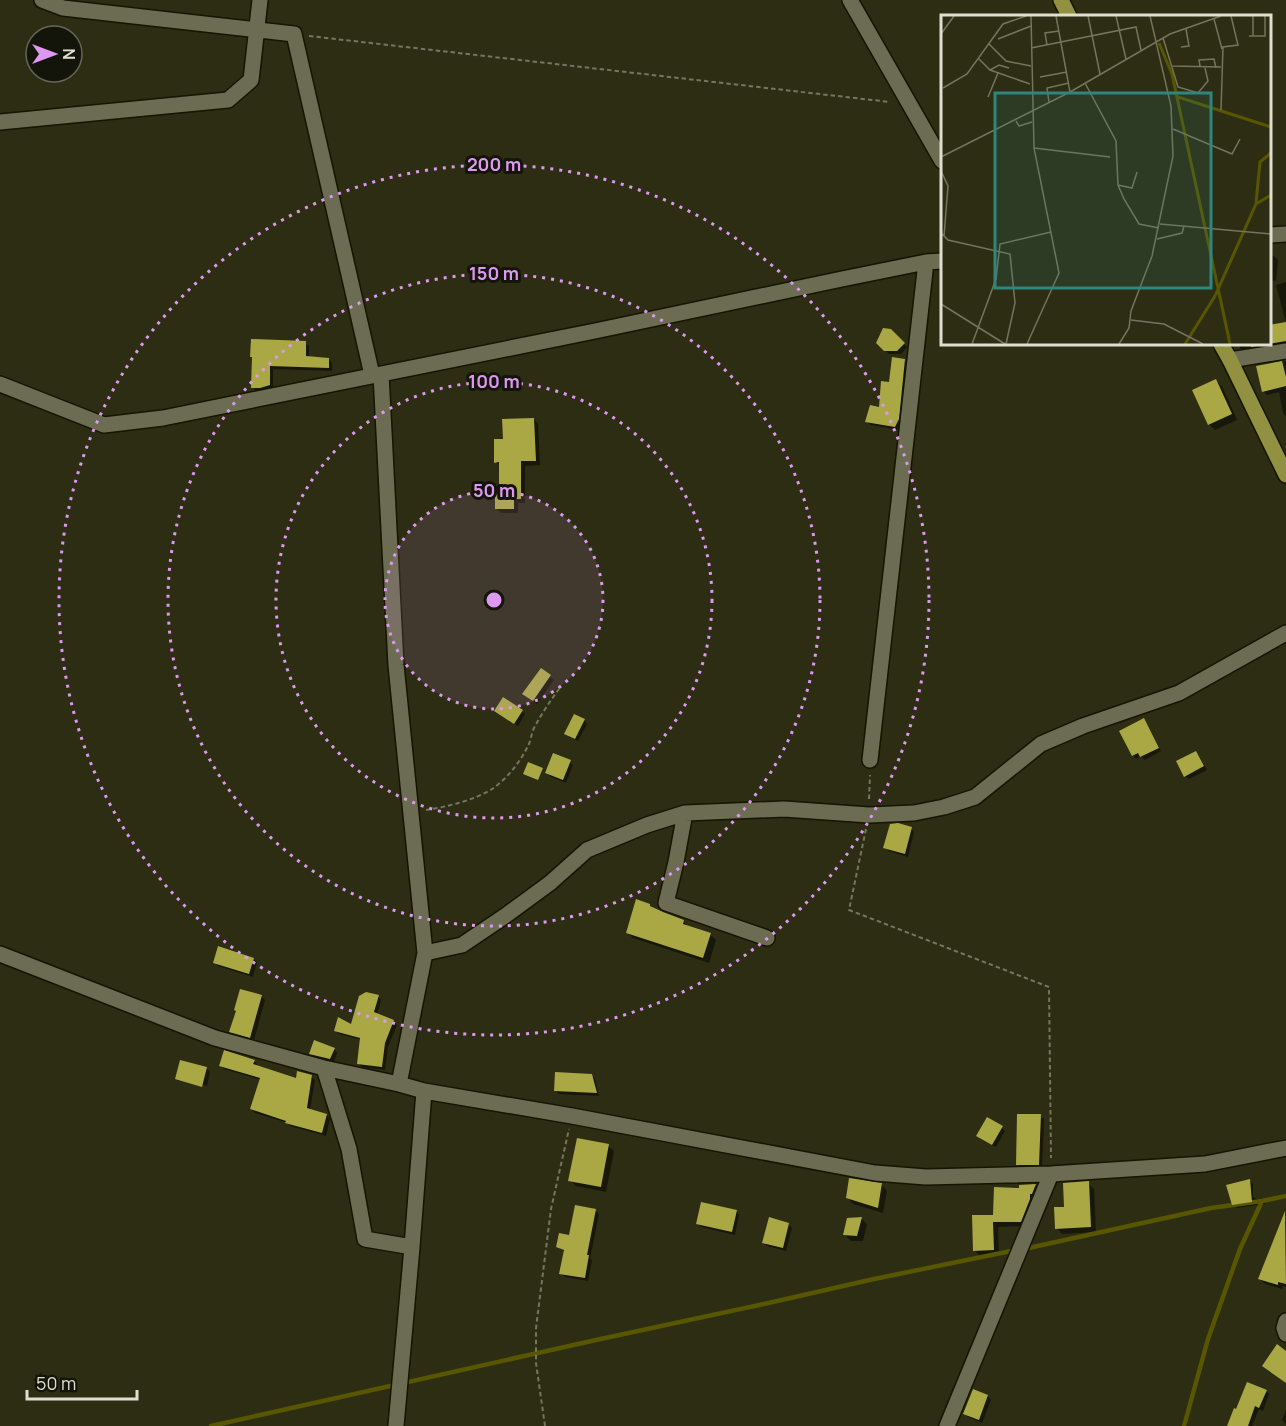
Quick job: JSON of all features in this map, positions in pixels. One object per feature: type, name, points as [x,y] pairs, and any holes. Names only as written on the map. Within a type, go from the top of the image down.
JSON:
[{"type":"main road","points":[[1060,0],[1068,15]]},
{"type":"main road","points":[[1222,345],[1286,475]]},
{"type":"street","points":[[42,0],[63,8],[294,34],[376,374],[396,665],[425,953],[399,1084]]},
{"type":"street","points":[[0,122],[228,100],[251,80],[261,0]]},
{"type":"street","points":[[850,0],[941,160]]},
{"type":"street","points":[[1271,235],[1286,234]]},
{"type":"street","points":[[0,384],[104,425],[163,418],[926,262],[941,261]]},
{"type":"street","points":[[870,760],[926,262]]},
{"type":"street","points":[[1230,360],[1286,351]]},
{"type":"street","points":[[425,953],[462,945],[541,889],[587,850],[647,825],[685,813],[784,809],[869,815],[914,813],[944,807],[975,797],[1041,744],[1083,726],[1179,693],[1286,633]]},
{"type":"street","points":[[685,813],[666,903],[767,938]]},
{"type":"street","points":[[0,954],[215,1038],[324,1068],[424,1090],[875,1173],[926,1176],[1051,1174],[1205,1164],[1286,1148]]},
{"type":"street","points":[[324,1068],[349,1149],[365,1239],[412,1247]]},
{"type":"street","points":[[396,1426],[424,1090]]},
{"type":"street","points":[[947,1426],[1051,1174]]},
{"type":"street","points":[[1286,1321],[1284,1328],[1286,1334]]},
{"type":"path","points":[[294,34],[896,103],[908,101]]},
{"type":"path","points":[[411,814],[443,808],[495,788],[513,769],[530,744],[533,730],[559,689]]},
{"type":"path","points":[[870,760],[869,815],[849,910],[1049,987],[1051,1174]]},
{"type":"path","points":[[545,1426],[536,1363],[536,1328],[551,1209],[572,1116]]},
{"type":"building","points":[[1286,322],[1286,341],[1271,344],[1271,325]]},
{"type":"building","points":[[883,328],[891,329],[905,343],[897,351],[884,351],[876,343]]},
{"type":"building","points":[[251,339],[306,341],[306,356],[329,358],[329,368],[270,366],[270,385],[251,388]]},
{"type":"building","points":[[892,357],[905,359],[899,419],[895,427],[865,422],[870,405],[879,407],[881,381],[889,382]]},
{"type":"building","points":[[1282,361],[1286,386],[1262,392],[1256,366]]},
{"type":"building","points":[[1216,379],[1232,414],[1208,425],[1192,390]]},
{"type":"building","points":[[534,418],[536,461],[521,461],[521,499],[514,499],[514,509],[495,509],[495,494],[499,494],[499,462],[494,463],[494,439],[503,439],[502,419]]},
{"type":"building","points":[[541,668],[551,675],[533,701],[522,694]]},
{"type":"building","points":[[503,697],[523,710],[514,724],[494,711]]},
{"type":"building","points":[[574,714],[585,719],[575,739],[564,734]]},
{"type":"building","points":[[1144,718],[1159,748],[1140,757],[1138,753],[1132,756],[1119,731]]},
{"type":"building","points":[[1196,751],[1204,766],[1184,777],[1176,761]]},
{"type":"building","points":[[553,753],[571,760],[563,780],[545,773]]},
{"type":"building","points":[[528,762],[543,768],[538,780],[523,774]]},
{"type":"building","points":[[898,823],[912,827],[905,854],[883,848],[890,824]]},
{"type":"building","points":[[636,899],[684,920],[683,924],[711,933],[703,958],[626,933]]},
{"type":"building","points":[[218,946],[254,958],[249,974],[213,963]]},
{"type":"building","points":[[240,989],[262,995],[250,1038],[229,1032]]},
{"type":"building","points":[[366,992],[379,995],[374,1012],[394,1020],[385,1043],[382,1067],[357,1064],[360,1038],[334,1031],[338,1017],[351,1024],[359,996]]},
{"type":"building","points":[[314,1040],[335,1048],[330,1059],[309,1054]]},
{"type":"building","points":[[224,1050],[255,1060],[253,1064],[296,1078],[297,1071],[312,1075],[307,1108],[327,1114],[322,1133],[285,1123],[286,1121],[250,1109],[260,1078],[219,1066]]},
{"type":"building","points":[[180,1060],[207,1067],[202,1087],[175,1079]]},
{"type":"building","points":[[555,1072],[592,1074],[597,1093],[554,1091]]},
{"type":"building","points":[[1017,1114],[1041,1114],[1039,1165],[1016,1165]]},
{"type":"building","points":[[987,1117],[1003,1126],[992,1145],[976,1136]]},
{"type":"building","points":[[577,1138],[609,1144],[601,1187],[568,1181]]},
{"type":"building","points":[[849,1178],[882,1183],[878,1208],[846,1198]]},
{"type":"building","points":[[1250,1179],[1252,1202],[1232,1205],[1226,1185]]},
{"type":"building","points":[[1089,1181],[1091,1227],[1055,1229],[1054,1207],[1064,1207],[1063,1183]]},
{"type":"building","points":[[1036,1184],[1030,1194],[1021,1222],[993,1222],[994,1250],[973,1251],[972,1215],[993,1215],[994,1187],[1019,1188],[1019,1185]]},
{"type":"building","points":[[701,1202],[737,1210],[732,1232],[696,1224]]},
{"type":"building","points":[[575,1205],[596,1209],[585,1278],[559,1274],[564,1250],[556,1247],[559,1233],[569,1235]]},
{"type":"building","points":[[1285,1211],[1286,1284],[1278,1282],[1278,1285],[1258,1279]]},
{"type":"building","points":[[769,1217],[789,1223],[783,1248],[762,1243]]},
{"type":"building","points":[[862,1217],[857,1236],[843,1235],[847,1218]]},
{"type":"building","points":[[1277,1344],[1286,1351],[1286,1383],[1262,1366]]},
{"type":"building","points":[[1247,1382],[1267,1390],[1259,1408],[1255,1406],[1248,1426],[1227,1426],[1234,1408],[1236,1409]]},
{"type":"building","points":[[973,1389],[988,1395],[979,1420],[963,1414]]},
{"type":"waterway","points":[[1024,1249],[1211,1208],[1286,1196]]},
{"type":"waterway","points":[[1184,1426],[1208,1339],[1240,1249],[1262,1201]]},
{"type":"waterway","points":[[211,1426],[874,1279],[1016,1250]]}]
